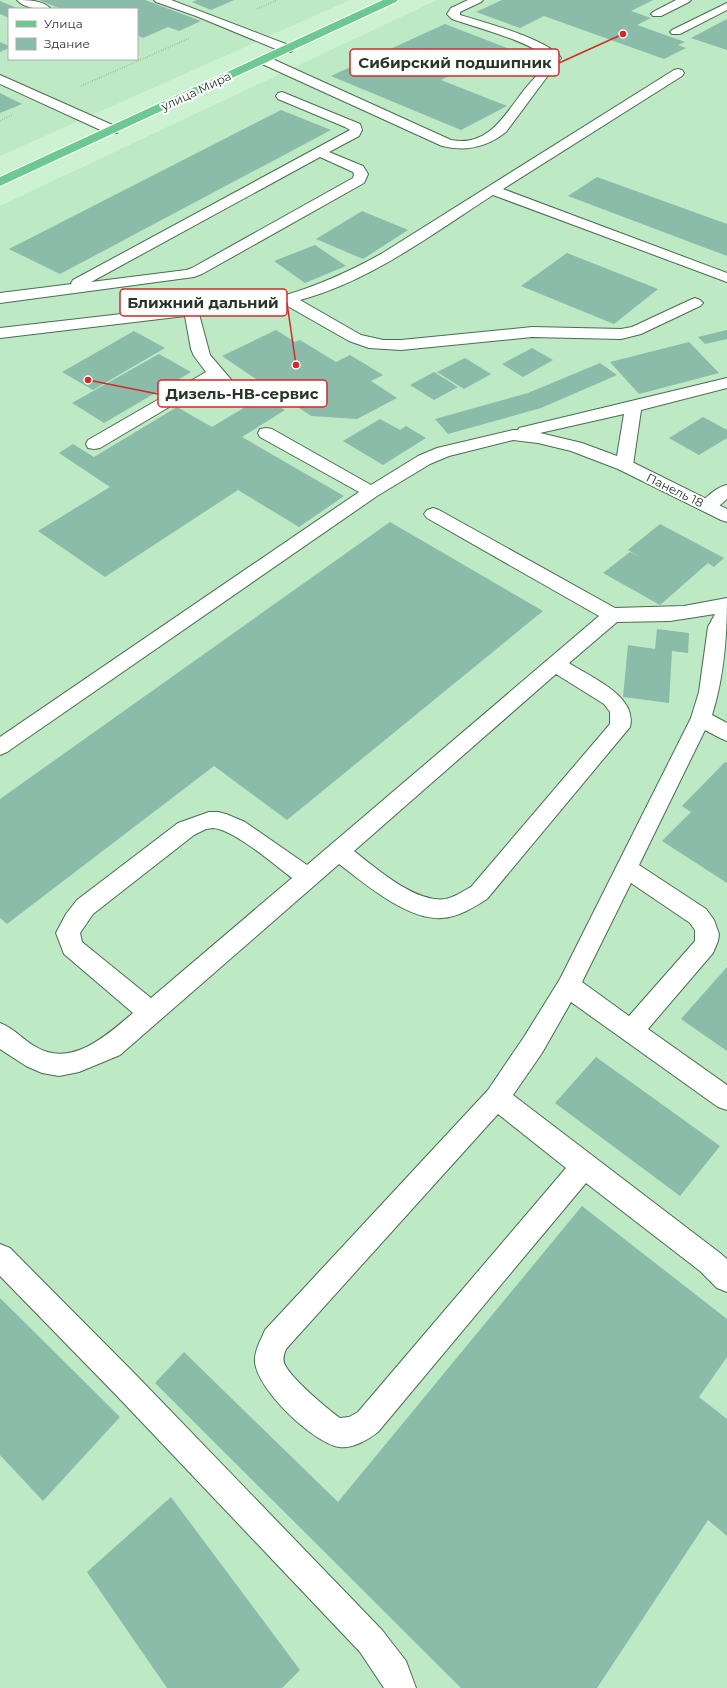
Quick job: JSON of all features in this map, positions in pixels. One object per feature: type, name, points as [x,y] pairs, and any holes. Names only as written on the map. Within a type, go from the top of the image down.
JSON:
[{"type":"main road","name":"улица Мира","points":[[0,182],[392,0]]},
{"type":"street","points":[[23,0],[43,8]]},
{"type":"street","points":[[264,60],[447,143],[471,145],[494,135],[501,129],[555,58],[553,54],[540,47],[456,17],[452,14],[455,10],[476,0]]},
{"type":"street","points":[[657,14],[685,0]]},
{"type":"street","points":[[165,1],[288,49]]},
{"type":"street","points":[[676,32],[727,6]]},
{"type":"street","points":[[0,334],[288,299],[329,287],[352,277],[386,257],[678,73]]},
{"type":"street","points":[[0,79],[112,130]]},
{"type":"street","points":[[67,289],[354,133],[356,130],[355,127],[282,96]]},
{"type":"street","points":[[0,298],[193,273],[359,180],[361,174],[358,169],[319,152]]},
{"type":"street","points":[[492,190],[727,278]]},
{"type":"street","points":[[288,299],[355,338],[369,343],[383,345],[401,345],[532,332],[621,334],[636,331],[694,303]]},
{"type":"street","points":[[191,310],[199,349],[202,356],[215,373],[240,400]]},
{"type":"street","points":[[94,444],[215,373]]},
{"type":"street","points":[[0,747],[371,492],[424,460],[443,452],[727,383]]},
{"type":"street","points":[[624,465],[633,407]]},
{"type":"street","points":[[266,433],[371,492]]},
{"type":"street","name":"Панель 18","points":[[513,435],[538,438],[576,447],[624,465],[727,516]]},
{"type":"street","points":[[708,506],[727,490]]},
{"type":"street","points":[[433,514],[612,615],[690,613],[706,611],[727,604]]},
{"type":"street","points":[[584,1166],[368,1422],[352,1432],[335,1431],[320,1421],[279,1382],[271,1370],[269,1355],[275,1340],[497,1098],[533,1045],[568,986],[701,718],[709,692],[719,677],[718,627],[727,608]]},
{"type":"street","points":[[0,1034],[18,1050],[37,1060],[59,1065],[80,1060],[111,1047],[612,615]]},
{"type":"street","points":[[338,851],[403,898],[421,906],[440,909],[461,904],[479,893],[620,727],[623,718],[619,707],[611,699],[555,664]]},
{"type":"street","points":[[701,718],[727,733]]},
{"type":"street","points":[[151,1013],[72,947],[68,933],[74,921],[85,907],[186,829],[203,821],[219,820],[236,826],[308,877]]},
{"type":"street","points":[[626,868],[698,916],[706,926],[708,937],[705,946],[631,1030]]},
{"type":"street","points":[[568,986],[727,1099]]},
{"type":"street","points":[[497,1098],[710,1262],[727,1278]]},
{"type":"street","points":[[0,1257],[127,1386],[371,1641],[394,1673],[400,1688]]},
{"type":"path","points":[[0,121],[278,0]]},
{"type":"shaded area","points":[[0,0],[350,0],[0,156]]},
{"type":"shaded area","points":[[437,0],[727,0],[727,1688],[0,1688],[0,206]]},
{"type":"building","points":[[39,0],[145,0],[201,21],[179,31],[168,27],[143,38],[138,36],[138,8],[59,8]]},
{"type":"building","points":[[197,0],[234,0],[211,10],[192,2]]},
{"type":"building","points":[[502,0],[653,0],[631,11],[651,18],[637,25],[685,42],[678,45],[686,48],[664,59],[544,16],[520,28],[476,12]]},
{"type":"building","points":[[0,1],[17,8],[8,8],[8,18],[0,14]]},
{"type":"building","points":[[727,19],[727,50],[691,38]]},
{"type":"building","points":[[445,24],[507,48],[441,80],[507,106],[461,130],[331,76]]},
{"type":"building","points":[[0,42],[8,46],[8,48],[0,52]]},
{"type":"building","points":[[0,93],[22,104],[0,113]]},
{"type":"building","points":[[281,110],[331,130],[60,274],[9,249]]},
{"type":"building","points":[[597,177],[727,224],[727,256],[568,196]]},
{"type":"building","points":[[362,211],[408,230],[363,259],[316,239]]},
{"type":"building","points":[[315,245],[346,266],[305,283],[274,261]]},
{"type":"building","points":[[567,253],[658,289],[614,324],[521,286]]},
{"type":"building","points":[[276,330],[295,342],[300,340],[336,362],[350,355],[383,375],[371,381],[397,398],[357,419],[311,416],[222,356]]},
{"type":"building","points":[[727,330],[727,339],[705,344],[698,337]]},
{"type":"building","points":[[134,331],[165,348],[93,390],[62,372]]},
{"type":"building","points":[[689,342],[719,373],[639,394],[610,362]]},
{"type":"building","points":[[532,348],[553,360],[523,377],[502,364]]},
{"type":"building","points":[[159,354],[191,372],[104,423],[72,403]]},
{"type":"building","points":[[465,358],[491,374],[464,389],[437,372]]},
{"type":"building","points":[[600,363],[617,375],[541,408],[448,434],[435,419],[528,393]]},
{"type":"building","points":[[434,372],[458,387],[434,400],[410,385]]},
{"type":"building","points":[[262,397],[285,410],[242,437],[344,496],[299,527],[238,490],[105,577],[38,531],[110,487],[59,453],[73,444],[94,457],[177,407],[212,427]]},
{"type":"building","points":[[703,417],[727,430],[727,438],[699,455],[669,438]]},
{"type":"building","points":[[380,419],[400,430],[406,426],[426,438],[383,465],[343,441]]},
{"type":"building","points":[[390,522],[543,611],[287,820],[214,766],[7,924],[0,918],[0,799]]},
{"type":"building","points":[[660,524],[724,558],[714,567],[708,563],[660,605],[603,573],[630,552],[640,557],[628,550]]},
{"type":"building","points":[[657,629],[689,633],[688,653],[672,651],[669,703],[623,697],[628,645],[655,649]]},
{"type":"building","points":[[725,762],[727,763],[727,883],[662,841],[691,812],[682,806]]},
{"type":"building","points":[[727,967],[727,1051],[681,1019]]},
{"type":"building","points":[[596,1057],[720,1146],[680,1196],[555,1103]]},
{"type":"building","points":[[582,1206],[727,1319],[727,1357],[699,1397],[727,1419],[727,1536],[708,1520],[597,1688],[461,1688],[155,1383],[184,1352],[338,1502]]},
{"type":"building","points":[[0,1298],[120,1417],[43,1501],[0,1455]]},
{"type":"building","points":[[171,1497],[300,1670],[282,1688],[167,1688],[87,1572]]},
{"type":"place","name":"Сибирский подшипник","points":[[623,34]]},
{"type":"place","name":"Ближний дальний","points":[[296,365]]},
{"type":"place","name":"Дизель-НВ-сервис","points":[[88,380]]}]
